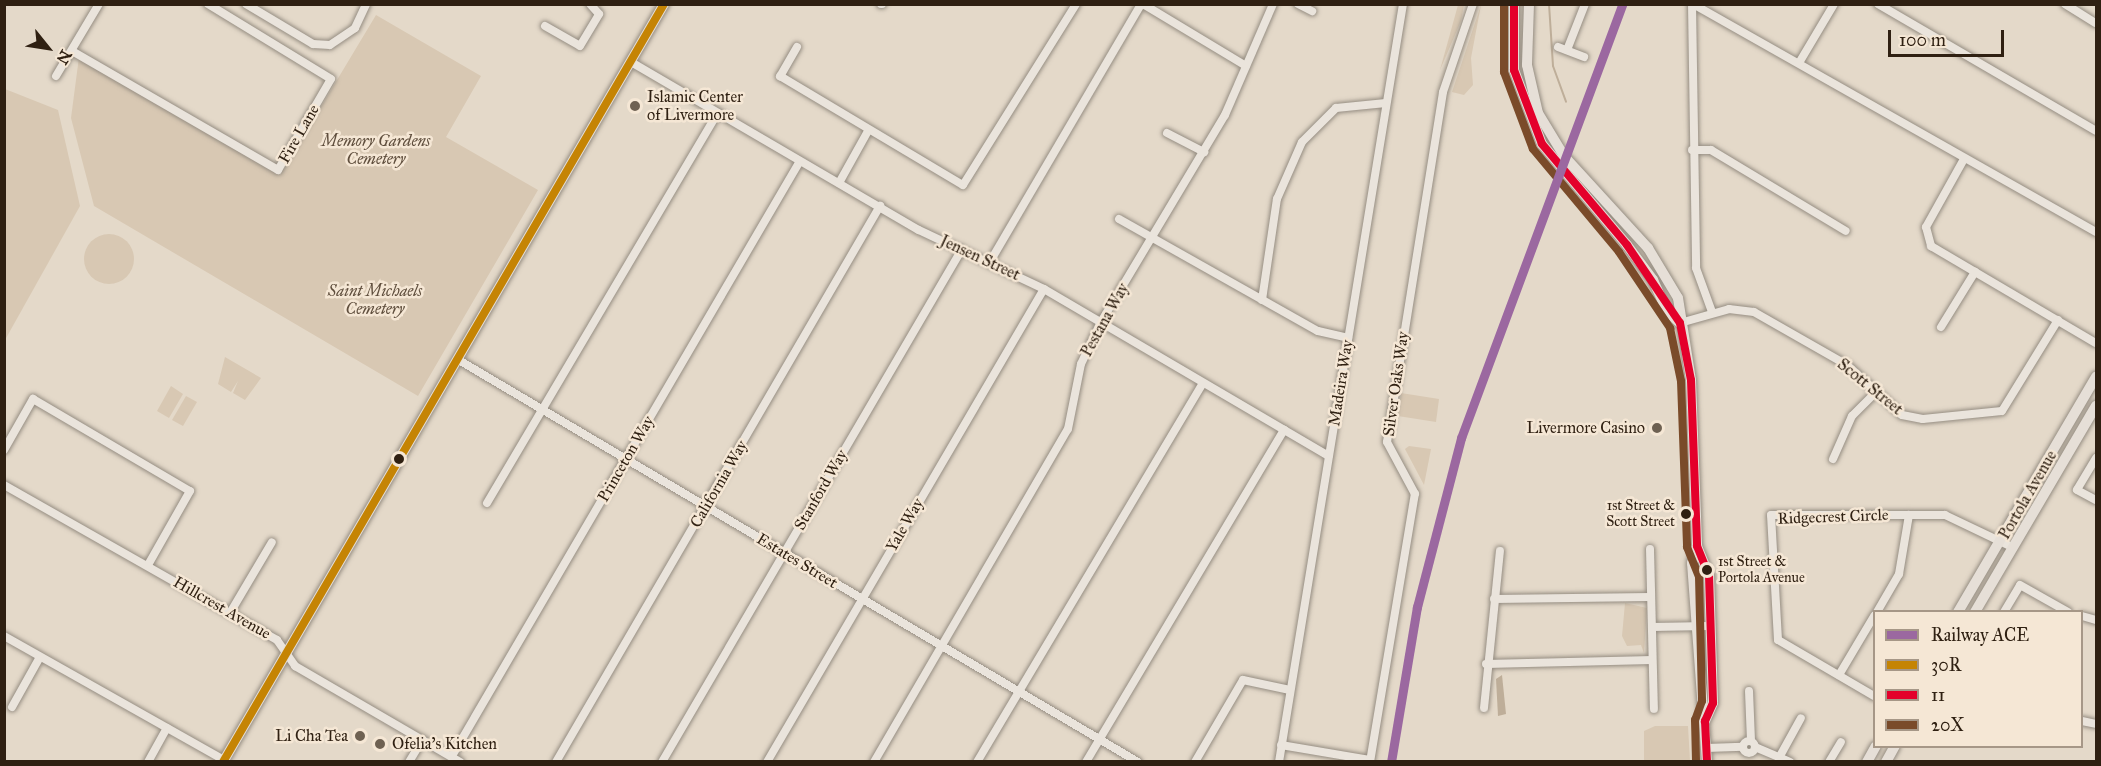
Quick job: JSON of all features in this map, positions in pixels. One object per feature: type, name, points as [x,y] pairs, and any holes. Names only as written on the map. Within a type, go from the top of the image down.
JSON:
[{"type":"main road","points":[[223,761],[664,4]]},
{"type":"main road","points":[[1514,4],[1514,70],[1542,144],[1584,197],[1628,245],[1653,280],[1666,311],[1680,323]]},
{"type":"main road","points":[[1528,4],[1527,65],[1548,132],[1665,272],[1678,298],[1680,323],[1691,380],[1697,546],[1692,563],[1699,703],[1705,721],[1707,762]]},
{"type":"main road","name":"Portola Avenue","points":[[1959,610],[2097,377]]},
{"type":"main road","name":"Portola Avenue","points":[[1975,610],[2097,406]]},
{"type":"main road","points":[[1697,546],[1708,562],[1713,703],[1705,721]]},
{"type":"main road","points":[[1867,762],[1875,748]]},
{"type":"main road","points":[[1886,762],[1894,748]]},
{"type":"street","points":[[56,76],[99,4]]},
{"type":"street","name":"Fire Lane","points":[[72,51],[278,170],[331,79],[208,4]]},
{"type":"street","points":[[246,4],[313,44],[330,45],[355,28],[366,4]]},
{"type":"street","points":[[545,26],[580,46],[599,14],[590,4]]},
{"type":"street","points":[[797,47],[780,76],[868,131],[963,185],[1076,4]]},
{"type":"street","points":[[991,260],[1142,4],[1246,66]]},
{"type":"street","name":"Pestana Way","points":[[874,762],[1068,429],[1082,364],[1101,322],[1204,152],[1273,4]]},
{"type":"street","points":[[1298,4],[1312,11]]},
{"type":"street","name":"Madeira Way","points":[[1279,762],[1403,4]]},
{"type":"street","name":"Silver Oaks Way","points":[[1370,761],[1415,494],[1387,441],[1443,92],[1473,4]]},
{"type":"street","points":[[1584,57],[1562,49],[1585,4]]},
{"type":"street","points":[[1712,312],[1696,268],[1692,150],[1693,4],[2097,232]]},
{"type":"street","points":[[1799,63],[1834,4]]},
{"type":"street","points":[[1878,4],[2097,131]]},
{"type":"street","points":[[2065,4],[2097,23]]},
{"type":"street","name":"Jensen Street","points":[[631,62],[838,183],[962,249],[991,260],[1044,289],[1329,456]]},
{"type":"street","points":[[1262,300],[1277,199],[1302,142],[1336,108],[1386,103]]},
{"type":"street","points":[[487,502],[718,113]]},
{"type":"street","points":[[838,183],[868,131]]},
{"type":"street","points":[[1167,133],[1204,152]]},
{"type":"street","points":[[1692,150],[1712,150],[1846,231]]},
{"type":"street","points":[[1964,159],[1924,237],[1975,272],[2097,343]]},
{"type":"street","name":"Princeton Way","points":[[452,756],[800,160]]},
{"type":"street","name":"California Way","points":[[556,762],[880,206]]},
{"type":"street","points":[[1119,219],[1318,331],[1348,338]]},
{"type":"street","name":"Stanford Way","points":[[662,762],[962,249]]},
{"type":"street","points":[[1941,327],[1975,272]]},
{"type":"street","name":"Yale Way","points":[[767,762],[1044,289]]},
{"type":"street","name":"Scott Street","points":[[1680,323],[1712,312],[1754,312],[1847,365],[1876,392],[1912,418],[1990,416],[2010,403],[2058,320]]},
{"type":"street","name":"Estates Street","points":[[457,359],[1138,762]]},
{"type":"street","points":[[977,762],[1203,383]]},
{"type":"street","points":[[1833,459],[1852,416],[1876,392]]},
{"type":"street","points":[[4,450],[33,399],[190,491],[148,565]]},
{"type":"street","points":[[1086,762],[1284,430]]},
{"type":"street","points":[[2097,458],[2078,490],[2097,500]]},
{"type":"street","name":"Hillcrest Avenue","points":[[4,484],[276,640],[295,666],[460,762]]},
{"type":"street","points":[[1878,610],[1899,574],[1909,514]]},
{"type":"street","name":"Ridgecrest Circle","points":[[1873,695],[1778,640],[1771,516],[1909,514],[1964,520],[2012,547]]},
{"type":"street","points":[[230,613],[272,542]]},
{"type":"street","points":[[1650,549],[1654,709]]},
{"type":"street","points":[[1484,708],[1486,664],[1500,551]]},
{"type":"street","points":[[2005,610],[2020,585],[2064,610]]},
{"type":"street","points":[[1494,599],[1650,597]]},
{"type":"street","points":[[1839,675],[1873,619]]},
{"type":"street","points":[[1652,627],[1709,626]]},
{"type":"street","points":[[4,636],[223,761]]},
{"type":"street","points":[[12,707],[40,657]]},
{"type":"street","points":[[1486,664],[1652,660]]},
{"type":"street","points":[[1195,762],[1243,680],[1290,690]]},
{"type":"street","points":[[1749,691],[1750,750]]},
{"type":"street","points":[[1780,756],[1801,718]]},
{"type":"street","points":[[148,762],[167,728]]},
{"type":"street","points":[[409,762],[422,740]]},
{"type":"street","points":[[1829,762],[1841,742]]},
{"type":"street","points":[[1281,745],[1370,761]]},
{"type":"street","points":[[1706,748],[1750,750],[1780,756],[1790,762]]},
{"type":"green space","points":[[1458,5],[1464,5],[1461,21],[1440,70]]},
{"type":"green space","points":[[1481,5],[1471,58],[1473,85],[1464,95],[1452,92]]},
{"type":"green space","points":[[376,15],[481,76],[446,137],[538,190],[418,396],[94,206],[71,118],[79,57],[280,175]]},
{"type":"green space","points":[[5,89],[58,110],[80,206],[5,340]]},
{"type":"green space","points":[[109,234],[118,236],[129,245],[134,259],[132,268],[123,279],[109,284],[100,282],[89,273],[84,259],[86,250],[95,239]]},
{"type":"green space","points":[[225,357],[261,378],[245,400],[233,393],[238,381],[231,392],[218,384]]},
{"type":"green space","points":[[171,386],[183,394],[169,418],[157,411]]},
{"type":"green space","points":[[1401,393],[1439,399],[1436,422],[1398,416]]},
{"type":"green space","points":[[186,396],[197,402],[183,426],[172,420]]},
{"type":"green space","points":[[1409,446],[1431,449],[1424,485],[1405,449]]},
{"type":"green space","points":[[1625,603],[1647,608],[1644,653],[1641,645],[1627,646],[1622,636]]},
{"type":"green space","points":[[1655,726],[1688,726],[1690,761],[1644,761],[1644,731]]},
{"type":"shaded area","points":[[1502,675],[1506,714],[1498,716],[1496,679]]},
{"type":"waterway","points":[[1549,4],[1553,66],[1566,102]]},
{"type":"rail line","name":"ACE","points":[[1391,762],[1417,607],[1461,438],[1622,4]]},
{"type":"transit line","name":"30R","points":[[223,762],[664,4]]},
{"type":"transit line","name":"20X","points":[[1504,4],[1504,72],[1533,149],[1619,252],[1670,328],[1681,381],[1687,547],[1699,577],[1702,701],[1695,720],[1696,762]]},
{"type":"transit line","name":"11","points":[[1514,4],[1514,70],[1542,144],[1627,245],[1680,323],[1691,380],[1697,546],[1709,575],[1713,703],[1705,721],[1707,762]]},
{"type":"place","name":"Islamic Center of Livermore","points":[[635,106]]},
{"type":"place","name":"Livermore Casino","points":[[1657,428]]},
{"type":"place","name":"1st Street & Scott Street","points":[[1686,514]]},
{"type":"place","name":"1st Street & Portola Avenue","points":[[1707,570]]},
{"type":"place","name":"Li Cha Tea","points":[[360,736]]},
{"type":"place","name":"Ofelia's Kitchen","points":[[380,744]]},
{"type":"park label","name":"Memory Gardens Cemetery","points":[[376,150]]},
{"type":"park label","name":"Saint Michaels Cemetery","points":[[375,300]]}]
